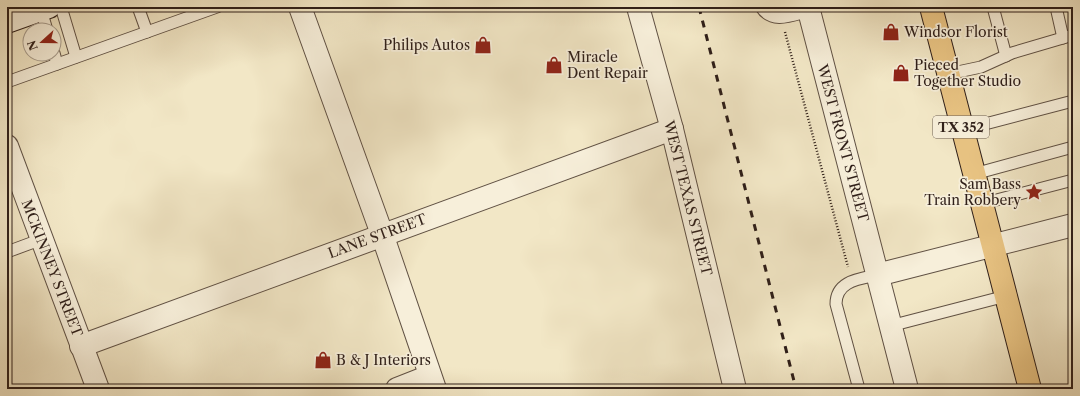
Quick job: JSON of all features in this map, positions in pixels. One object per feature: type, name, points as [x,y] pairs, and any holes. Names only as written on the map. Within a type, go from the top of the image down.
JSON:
[{"type":"main road","name":"TX 352","points":[[931,7],[1030,389]]},
{"type":"street","points":[[300,7],[382,234],[432,382],[397,389]]},
{"type":"street","name":"WEST TEXAS STREET","points":[[638,7],[672,129],[735,389]]},
{"type":"street","name":"WEST FRONT STREET","points":[[814,8],[877,275],[907,389]]},
{"type":"street","name":"LANE STREET","points":[[82,346],[382,234],[672,129]]},
{"type":"street","name":"MCKINNEY STREET","points":[[7,146],[98,389]]},
{"type":"street","points":[[877,275],[1073,225]]},
{"type":"lane","points":[[138,7],[147,32]]},
{"type":"lane","points":[[7,82],[217,7]]},
{"type":"lane","points":[[761,7],[765,13],[781,18]]},
{"type":"lane","points":[[993,7],[1006,56]]},
{"type":"lane","points":[[948,74],[981,67],[1006,56],[1068,36],[1056,7]]},
{"type":"lane","name":"WEST FRONT STREET","points":[[781,18],[814,8]]},
{"type":"lane","points":[[35,14],[76,57]]},
{"type":"lane","points":[[962,130],[1073,101]]},
{"type":"lane","points":[[974,174],[1073,147]]},
{"type":"lane","points":[[981,204],[1073,180]]},
{"type":"lane","points":[[7,252],[42,239]]},
{"type":"lane","points":[[859,389],[836,304],[838,291],[852,281],[877,275]]},
{"type":"lane","points":[[890,326],[1006,296]]},
{"type":"path","points":[[781,18],[852,281]]},
{"type":"railway","points":[[699,7],[796,389]]},
{"type":"place","name":"Windsor Florist","points":[[891,32]]},
{"type":"place","name":"Philips Autos","points":[[483,45]]},
{"type":"place","name":"Miracle Dent Repair","points":[[554,65]]},
{"type":"place","name":"Pieced Together Studio","points":[[901,73]]},
{"type":"place","name":"Sam Bass Train Robbery","points":[[1034,192]]},
{"type":"place","name":"B & J Interiors","points":[[323,360]]}]
